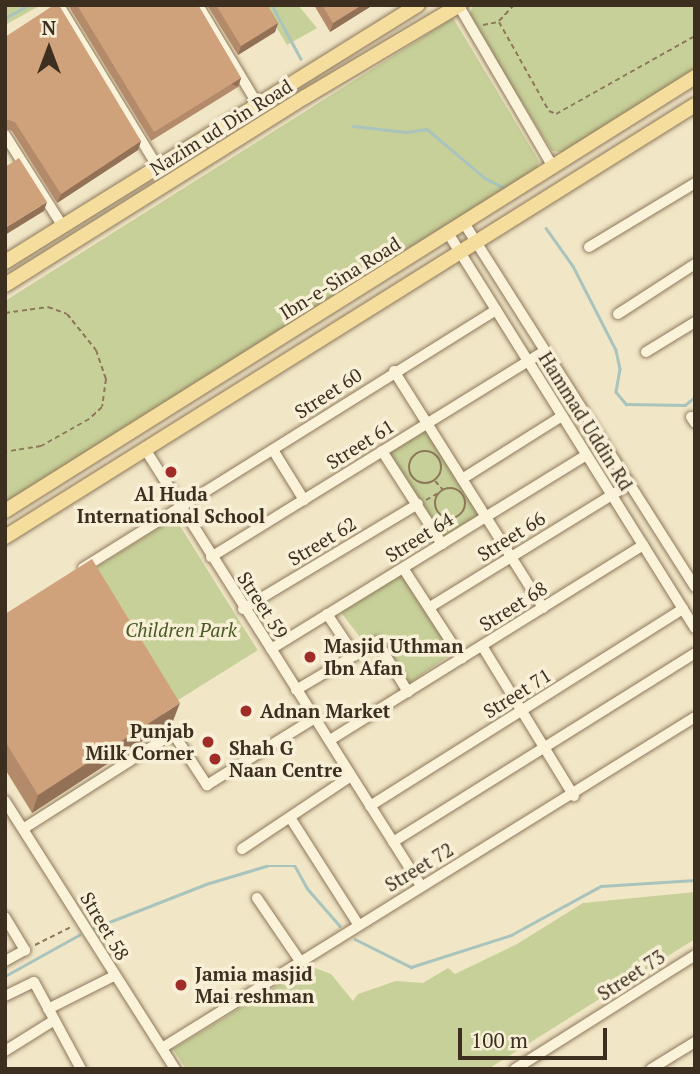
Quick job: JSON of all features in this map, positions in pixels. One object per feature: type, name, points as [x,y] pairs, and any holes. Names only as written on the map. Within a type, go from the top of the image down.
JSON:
[{"type":"main road","name":"Nazim ud Din Road","points":[[5,262],[418,5]]},
{"type":"main road","name":"Nazim ud Din Road","points":[[5,285],[305,97],[460,6]]},
{"type":"main road","name":"Ibn-e-Sina Road","points":[[5,511],[695,77]]},
{"type":"main road","points":[[294,80],[305,97]]},
{"type":"main road","name":"Ibn-e-Sina Road","points":[[5,537],[474,240],[614,155],[693,111]]},
{"type":"main road","points":[[603,135],[614,155]]},
{"type":"street","points":[[198,5],[257,103]]},
{"type":"street","points":[[460,6],[552,167]]},
{"type":"street","points":[[60,7],[157,166]]},
{"type":"street","points":[[5,135],[62,225]]},
{"type":"street","points":[[589,247],[695,183]]},
{"type":"street","name":"Hammad Uddin Rd","points":[[464,223],[695,587]]},
{"type":"street","name":"Hammad Uddin Rd","points":[[447,233],[695,628]]},
{"type":"street","points":[[618,314],[695,264]]},
{"type":"street","name":"Street 60","points":[[75,573],[394,371],[496,310]]},
{"type":"street","points":[[646,352],[695,322]]},
{"type":"street","name":"Street 61","points":[[211,557],[545,351]]},
{"type":"street","points":[[394,371],[543,608]]},
{"type":"street","points":[[462,480],[562,416]]},
{"type":"street","name":"Street 59","points":[[145,449],[243,609],[316,718],[421,886]]},
{"type":"street","points":[[273,450],[304,499]]},
{"type":"street","points":[[382,451],[442,544]]},
{"type":"street","name":"Street 64","points":[[271,649],[586,455]]},
{"type":"street","name":"Street 66","points":[[430,607],[630,484]]},
{"type":"street","name":"Street 62","points":[[243,609],[418,504]]},
{"type":"street","name":"Street 68","points":[[330,740],[643,545]]},
{"type":"street","points":[[403,568],[461,659]]},
{"type":"street","name":"Street 71","points":[[370,806],[683,609]]},
{"type":"street","points":[[327,614],[355,656]]},
{"type":"street","points":[[296,690],[377,642],[408,692]]},
{"type":"street","points":[[482,646],[574,796]]},
{"type":"street","points":[[393,842],[695,653]]},
{"type":"street","name":"Street 72","points":[[162,1048],[358,924],[574,796],[695,717]]},
{"type":"street","points":[[26,827],[172,735],[207,785],[316,718]]},
{"type":"street","points":[[242,849],[291,819],[351,776]]},
{"type":"street","name":"Street 58","points":[[5,801],[26,827],[114,976],[162,1048],[169,1067]]},
{"type":"street","points":[[291,819],[358,924]]},
{"type":"street","points":[[257,898],[300,961]]},
{"type":"street","points":[[5,917],[24,950],[5,961]]},
{"type":"street","name":"Street 73","points":[[515,1069],[695,955]]},
{"type":"street","points":[[48,1009],[114,976]]},
{"type":"street","points":[[5,996],[33,981],[76,1067]]},
{"type":"street","points":[[5,1051],[54,1021]]},
{"type":"street","points":[[651,1069],[695,1042]]},
{"type":"street","points":[[669,1058],[677,1069]]},
{"type":"path","points":[[499,22],[504,11],[514,5]]},
{"type":"path","points":[[471,28],[499,22]]},
{"type":"path","points":[[499,22],[549,111],[556,114],[695,36]]},
{"type":"path","points":[[5,313],[48,307],[66,314],[96,350],[106,379],[102,407],[89,419],[41,446],[5,452]]},
{"type":"path","points":[[417,453],[436,456],[441,466],[434,480],[419,482],[412,476],[409,466],[417,453]]},
{"type":"path","points":[[434,480],[442,490]]},
{"type":"path","points":[[418,504],[442,490],[452,488],[463,495],[461,513],[453,518],[439,513],[435,504],[438,494]]},
{"type":"path","points":[[24,950],[81,922]]},
{"type":"green space","points":[[5,5],[41,5],[5,25]]},
{"type":"green space","points":[[263,5],[298,5],[317,28],[287,45]]},
{"type":"green space","points":[[473,5],[695,5],[695,69],[564,152],[552,151],[469,17]]},
{"type":"green space","points":[[453,18],[539,161],[536,171],[5,505],[5,301]]},
{"type":"green space","points":[[427,426],[482,513],[442,538],[387,451]]},
{"type":"green space","name":"Children Park","points":[[175,518],[258,650],[167,707],[84,575]]},
{"type":"green space","points":[[402,572],[454,652],[407,685],[378,640],[366,645],[340,611]]},
{"type":"green space","points":[[695,892],[695,939],[488,1069],[186,1069],[173,1049],[309,966],[331,974],[353,1001],[358,994],[396,981],[423,983],[448,968],[455,974],[517,944],[583,903]]},
{"type":"building","points":[[54,5],[59,5],[141,141],[61,194],[15,122],[5,119],[5,37]]},
{"type":"building","points":[[77,5],[198,5],[241,78],[154,132]]},
{"type":"building","points":[[216,5],[267,5],[278,23],[241,46]]},
{"type":"building","points":[[322,5],[362,5],[333,23]]},
{"type":"building","points":[[19,158],[47,202],[5,228],[5,167]]},
{"type":"building","points":[[92,559],[180,703],[38,795],[5,741],[5,614]]},
{"type":"waterway","points":[[5,18],[28,5]]},
{"type":"waterway","points":[[272,5],[301,59]]},
{"type":"waterway","points":[[353,126],[406,132],[427,129],[485,178],[505,188]]},
{"type":"waterway","points":[[546,228],[573,266],[616,350],[620,369],[616,392],[626,404],[685,405],[695,397]]},
{"type":"waterway","points":[[94,928],[206,884],[266,866],[295,866],[307,888],[340,926]]},
{"type":"waterway","points":[[355,939],[411,967],[511,935],[601,886],[695,880]]},
{"type":"waterway","points":[[5,976],[79,935]]},
{"type":"place","name":"Al Huda International School","points":[[171,472]]},
{"type":"place","name":"Masjid Uthman Ibn Afan","points":[[310,657]]},
{"type":"place","name":"Adnan Market","points":[[246,711]]},
{"type":"place","name":"Punjab Milk Corner","points":[[208,742]]},
{"type":"place","name":"Shah G Naan Centre","points":[[215,759]]},
{"type":"place","name":"Jamia masjid Mai reshman","points":[[181,985]]}]
